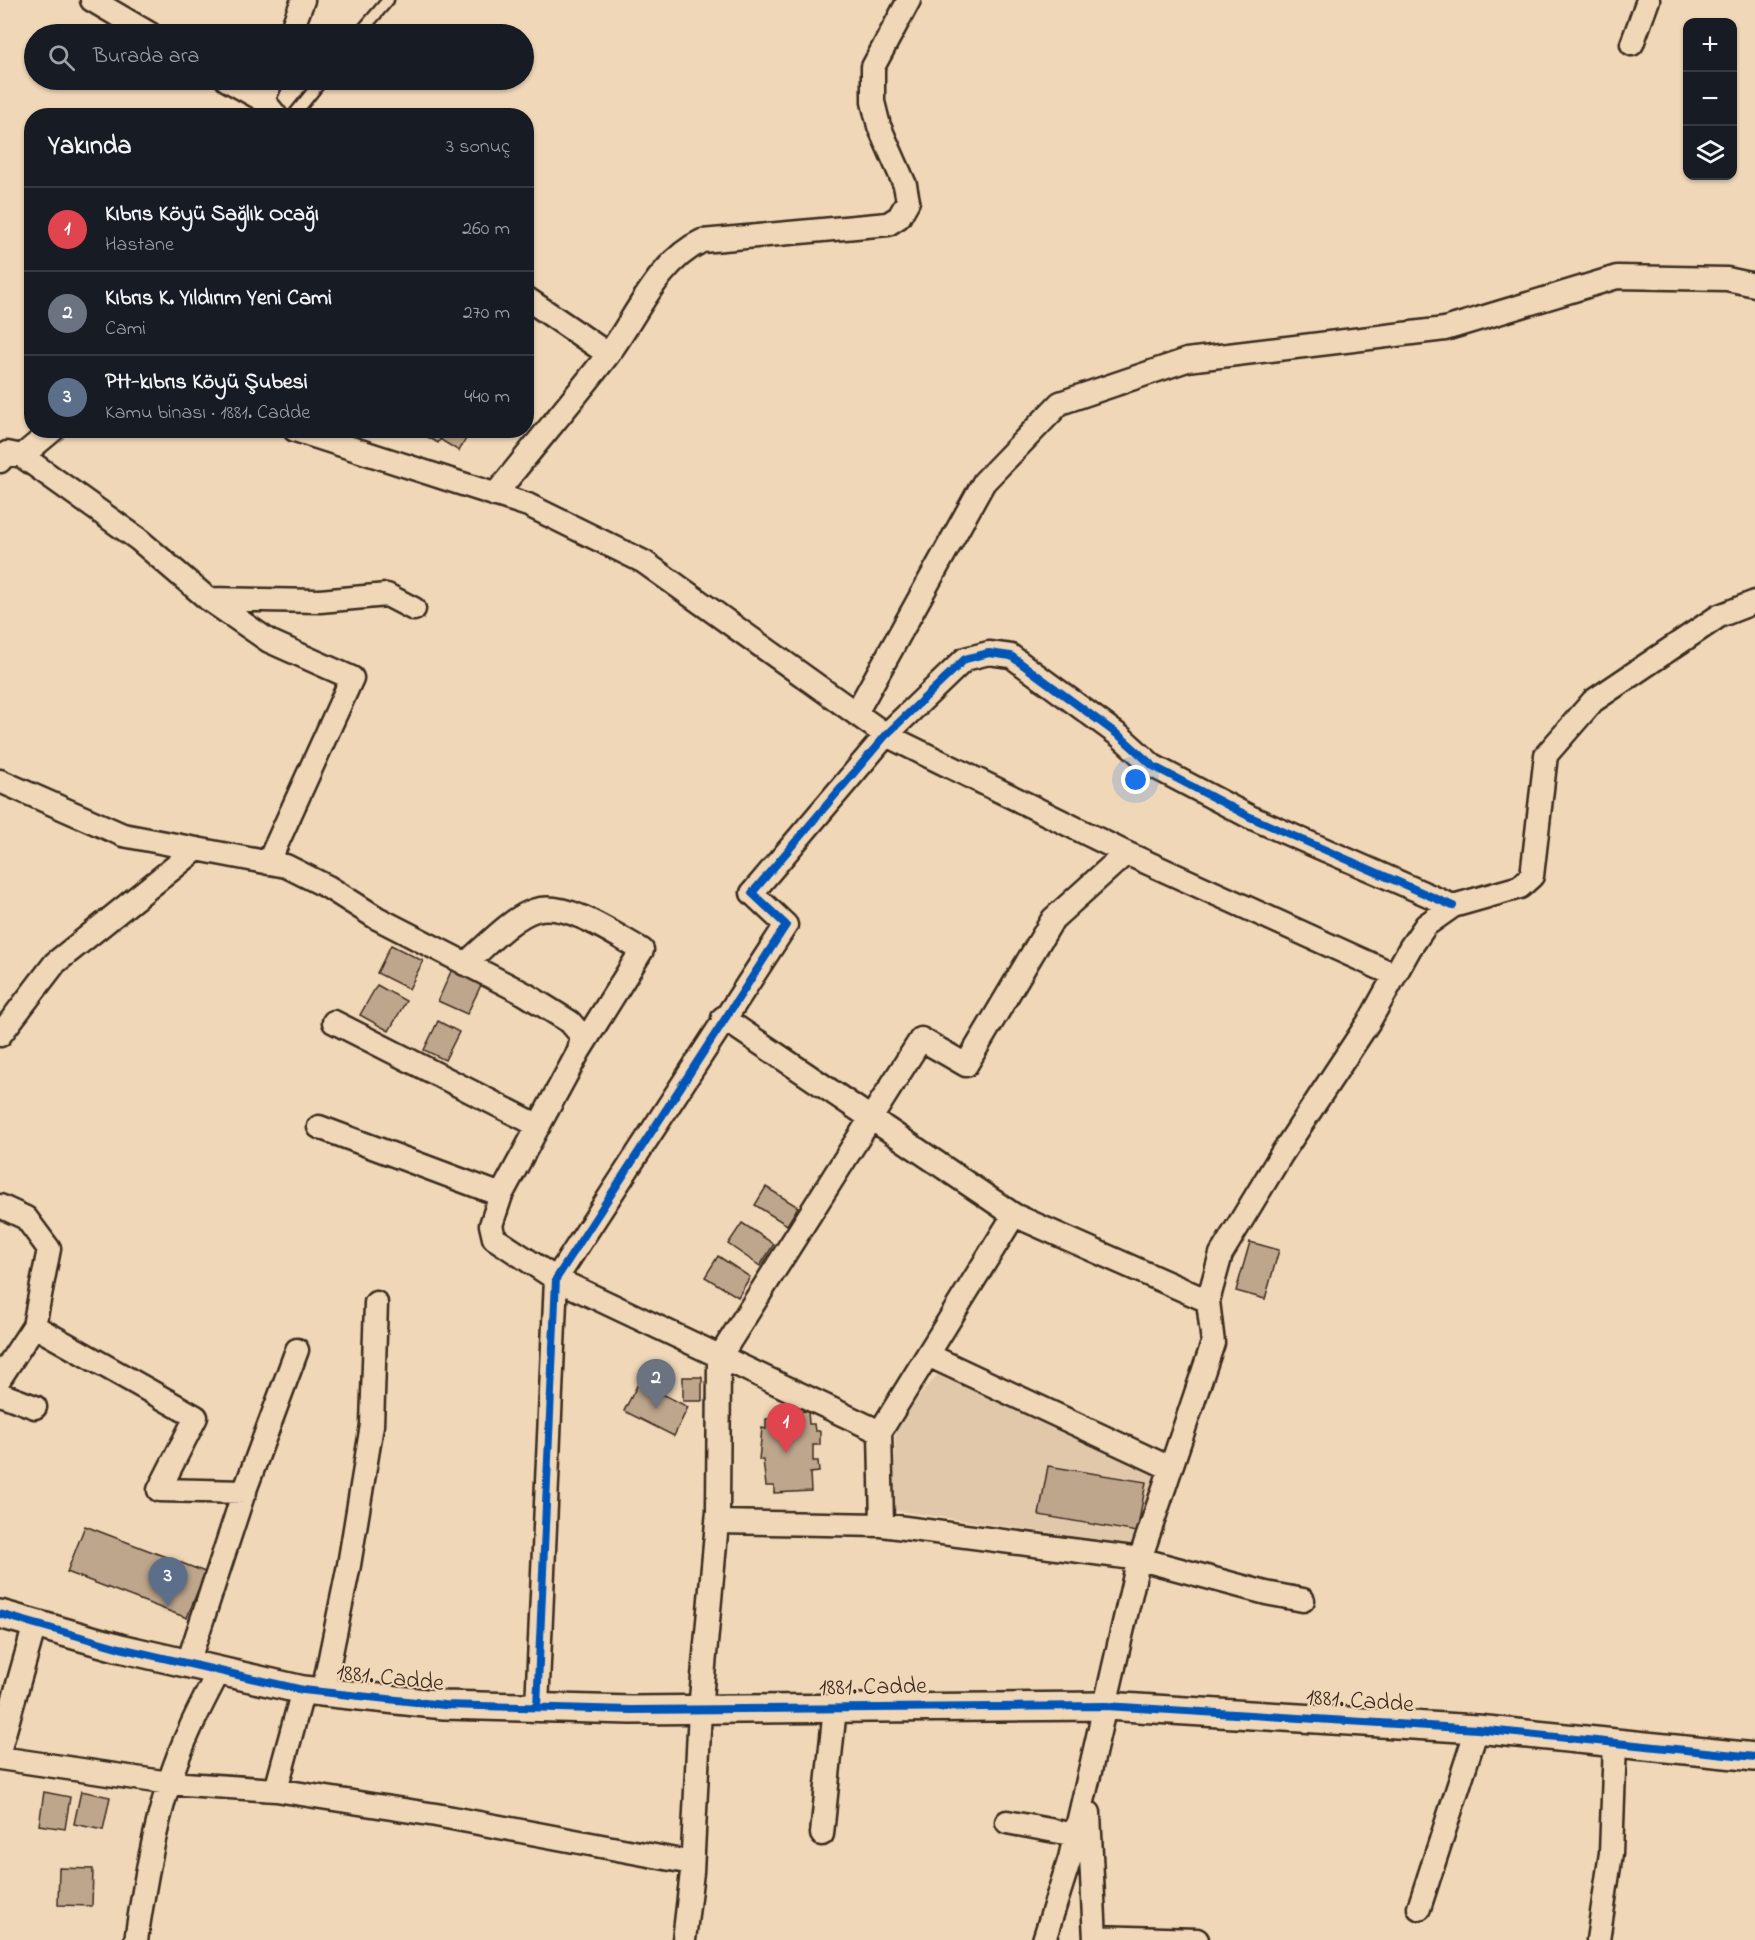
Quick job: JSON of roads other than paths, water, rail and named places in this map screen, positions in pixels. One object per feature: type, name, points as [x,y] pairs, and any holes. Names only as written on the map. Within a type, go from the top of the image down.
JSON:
[{"type":"street","points":[[92,0],[133,24]]},
{"type":"street","points":[[294,24],[303,0]]},
{"type":"street","points":[[495,495],[608,354],[667,267],[696,244],[888,224],[899,217],[906,208],[905,185],[879,126],[873,102],[873,67],[909,0]]},
{"type":"street","points":[[1632,44],[1648,0]]},
{"type":"street","points":[[250,90],[270,98]]},
{"type":"street","points":[[856,713],[984,482],[1060,403],[1187,360],[1445,329],[1617,277],[1727,279],[1755,285]]},
{"type":"street","points":[[534,303],[608,354]]},
{"type":"street","points":[[38,438],[7,454],[138,539],[208,599],[269,641],[352,678],[268,863]]},
{"type":"street","points":[[320,438],[528,505],[644,562],[886,735],[1126,853],[1395,975]]},
{"type":"street","points":[[208,599],[320,601],[387,595],[414,609]]},
{"type":"street","points":[[1044,1940],[1076,1835],[1140,1559],[1213,1344],[1208,1301],[1221,1254],[1281,1155],[1370,1020],[1426,925],[1453,906],[1520,887],[1532,876],[1546,755],[1593,701],[1719,616],[1755,602]]},
{"type":"street","points":[[537,1707],[556,1279],[723,1018],[786,925],[752,893],[886,735],[965,659],[989,653],[1011,656],[1121,736],[1153,766],[1250,817],[1453,906]]},
{"type":"street","points":[[0,781],[123,835],[286,866],[328,887],[377,918],[525,994],[570,1022],[582,1036],[579,1051]]},
{"type":"street","points":[[0,1035],[55,963],[197,849]]},
{"type":"street","points":[[684,1940],[692,1863],[700,1710],[717,1522],[719,1358],[921,1039],[966,1065],[1053,919],[1126,853]]},
{"type":"street","points":[[465,964],[508,926],[534,910],[556,907],[588,920],[642,950],[579,1051],[501,1195],[491,1225],[494,1238],[556,1279],[719,1358],[880,1432]]},
{"type":"street","points":[[723,1018],[1014,1215],[1208,1301]]},
{"type":"street","points":[[334,1022],[539,1126]]},
{"type":"street","points":[[318,1127],[501,1195]]},
{"type":"street","points":[[0,1206],[26,1218],[49,1249],[34,1326],[0,1378]]},
{"type":"street","points":[[882,1525],[880,1432],[1014,1215]]},
{"type":"street","points":[[276,1790],[313,1691],[350,1565],[372,1425],[376,1303]]},
{"type":"street","points":[[34,1326],[196,1417],[159,1490],[244,1492]]},
{"type":"street","points":[[188,1664],[244,1492],[297,1350]]},
{"type":"street","points":[[928,1354],[1170,1468]]},
{"type":"street","points":[[0,1394],[35,1407]]},
{"type":"street","points":[[717,1522],[882,1525],[1140,1559],[1266,1593],[1302,1600]]},
{"type":"street","name":"1881. Cadde","points":[[0,1614],[188,1664],[313,1691],[444,1705],[700,1710],[1106,1706],[1477,1729],[1755,1757]]},
{"type":"street","points":[[0,1748],[35,1624]]},
{"type":"street","points":[[136,1940],[146,1881],[169,1783],[193,1722],[219,1671]]},
{"type":"street","points":[[822,1834],[835,1708]]},
{"type":"street","points":[[1419,1908],[1477,1729]]},
{"type":"street","points":[[1598,1940],[1611,1853],[1615,1743]]},
{"type":"street","points":[[0,1758],[169,1783],[276,1790],[436,1815],[692,1863]]},
{"type":"street","points":[[1088,1783],[1095,1939],[1197,1940]]},
{"type":"street","points":[[1007,1822],[1076,1835]]},
{"type":"lane","points":[[368,24],[388,0]]},
{"type":"lane","points":[[299,108],[314,90]]},
{"type":"place","name":"Kıbrıs K. Yıldırım Yeni Cami","points":[[656,1409]]},
{"type":"place","name":"Kıbrıs Köyü Sağlık Ocağı","points":[[786,1453]]},
{"type":"place","name":"Ptt-kıbrıs Köyü Şubesi","points":[[168,1607]]}]
